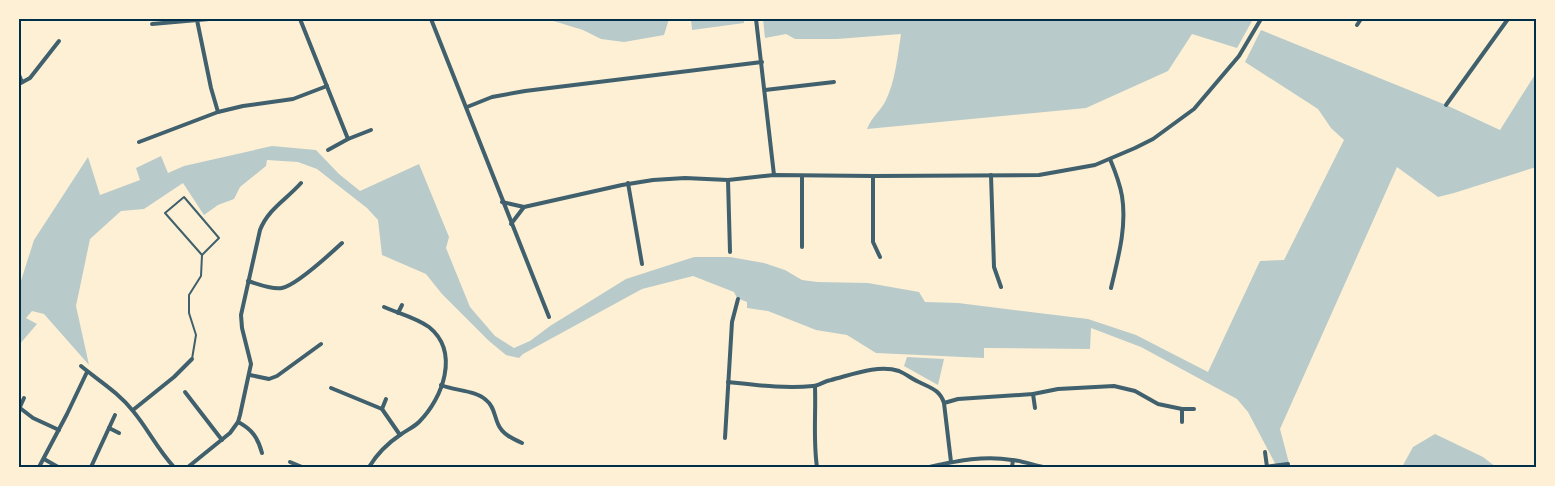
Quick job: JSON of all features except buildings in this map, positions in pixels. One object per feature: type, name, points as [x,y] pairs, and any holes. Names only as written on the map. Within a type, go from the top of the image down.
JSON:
[{"type":"street","points":[[152,24],[208,19]]},
{"type":"street","points":[[300,19],[348,139]]},
{"type":"street","points":[[431,19],[548,317]]},
{"type":"street","points":[[756,19],[774,175]]},
{"type":"street","points":[[502,202],[524,207],[628,183],[685,178],[728,180],[774,175],[1039,175],[1095,165],[1153,138],[1194,109],[1239,56],[1261,19]]},
{"type":"street","points":[[1357,25],[1361,19]]},
{"type":"street","points":[[1446,105],[1508,19]]},
{"type":"street","points":[[197,20],[218,112]]},
{"type":"street","points":[[19,75],[20,83],[30,78],[59,41]]},
{"type":"street","points":[[466,107],[492,97],[525,91],[762,62]]},
{"type":"street","points":[[765,90],[834,82]]},
{"type":"street","points":[[139,142],[218,112],[243,106],[293,99],[327,86]]},
{"type":"street","points":[[328,150],[348,139],[371,130]]},
{"type":"street","points":[[1110,159],[1120,186],[1123,214],[1123,228],[1111,288]]},
{"type":"street","points":[[991,175],[994,267],[1000,287]]},
{"type":"street","points":[[802,176],[802,247]]},
{"type":"street","points":[[873,176],[873,242],[880,257]]},
{"type":"street","points":[[728,180],[730,252]]},
{"type":"street","points":[[188,467],[230,433],[238,422],[250,375],[250,357],[242,328],[241,315],[248,281],[264,221],[274,208],[301,183]]},
{"type":"street","points":[[628,183],[642,264]]},
{"type":"street","points":[[511,224],[524,207]]},
{"type":"street","points":[[248,281],[274,288],[288,286],[342,243]]},
{"type":"street","points":[[725,438],[732,322],[738,299]]},
{"type":"street","points":[[398,313],[402,305]]},
{"type":"street","points":[[369,467],[385,446],[411,428],[425,415],[441,385],[447,366],[443,344],[435,333],[428,327],[384,307]]},
{"type":"street","points":[[250,375],[269,379],[277,376],[321,344]]},
{"type":"street","points":[[133,410],[174,377],[192,359]]},
{"type":"street","points":[[81,366],[112,389],[133,410],[161,452],[174,467]]},
{"type":"street","points":[[728,382],[771,386],[816,386],[824,382],[870,371],[892,370],[904,374],[935,389],[942,395],[951,462]]},
{"type":"street","points":[[39,467],[87,372]]},
{"type":"street","points":[[441,385],[462,392],[474,393],[484,398],[492,406],[500,428],[506,435],[522,443]]},
{"type":"street","points":[[816,386],[814,442],[817,467]]},
{"type":"street","points":[[944,403],[968,398],[1033,394],[1058,389],[1114,386],[1135,391],[1158,404],[1182,409],[1194,409]]},
{"type":"street","points":[[331,388],[382,409],[400,435]]},
{"type":"street","points":[[185,392],[222,440]]},
{"type":"street","points":[[1033,394],[1035,408]]},
{"type":"street","points":[[24,398],[19,408],[33,418],[59,430]]},
{"type":"street","points":[[382,409],[386,399]]},
{"type":"street","points":[[1182,409],[1182,422]]},
{"type":"street","points":[[91,467],[115,415]]},
{"type":"street","points":[[238,422],[255,435],[262,453]]},
{"type":"street","points":[[109,428],[119,433]]},
{"type":"street","points":[[1265,452],[1266,467],[1288,464]]},
{"type":"street","points":[[929,467],[984,458],[1013,460],[1043,467]]},
{"type":"street","points":[[44,459],[58,467]]},
{"type":"street","points":[[1012,467],[1013,460]]},
{"type":"street","points":[[290,462],[302,467]]},
{"type":"lane","points":[[192,359],[196,335],[189,314],[189,295],[201,276],[202,255],[218,238],[184,197],[166,213],[202,255]]},
{"type":"shaded area","points":[[547,19],[669,19],[664,35],[624,42],[601,39],[583,30]]},
{"type":"shaded area","points":[[691,19],[744,19],[744,23],[692,30]]},
{"type":"shaded area","points":[[763,19],[1247,19],[1252,21],[1237,48],[1192,34],[1168,71],[1086,108],[867,129],[884,104],[892,85],[901,34],[837,39],[795,39],[786,34],[765,38]]},
{"type":"shaded area","points":[[1261,30],[1446,105],[1500,130],[1536,73],[1536,167],[1438,197],[1397,167],[1280,429],[1290,467],[1277,467],[1248,412],[1237,399],[1141,347],[1091,328],[1090,349],[984,348],[984,358],[876,353],[847,335],[816,330],[768,311],[747,308],[747,302],[737,298],[734,292],[693,276],[642,289],[523,354],[519,358],[506,355],[489,341],[442,294],[426,274],[382,255],[378,220],[367,208],[317,169],[298,162],[267,160],[266,166],[240,187],[234,199],[218,205],[204,215],[183,183],[144,209],[121,211],[90,239],[76,306],[89,365],[44,314],[32,311],[26,318],[37,324],[19,345],[19,287],[34,240],[88,157],[100,195],[140,180],[136,168],[161,156],[168,173],[184,166],[272,146],[316,150],[339,174],[360,191],[419,164],[449,237],[446,248],[470,307],[495,336],[514,348],[530,341],[550,326],[626,279],[694,257],[730,257],[764,263],[785,270],[802,280],[868,283],[919,292],[925,302],[958,303],[1088,319],[1136,335],[1208,372],[1260,261],[1284,260],[1344,140],[1331,128],[1318,109],[1245,62]]},
{"type":"shaded area","points":[[907,357],[944,359],[938,385],[904,366]]},
{"type":"shaded area","points":[[1435,434],[1483,457],[1496,467],[1402,467],[1413,447]]}]
